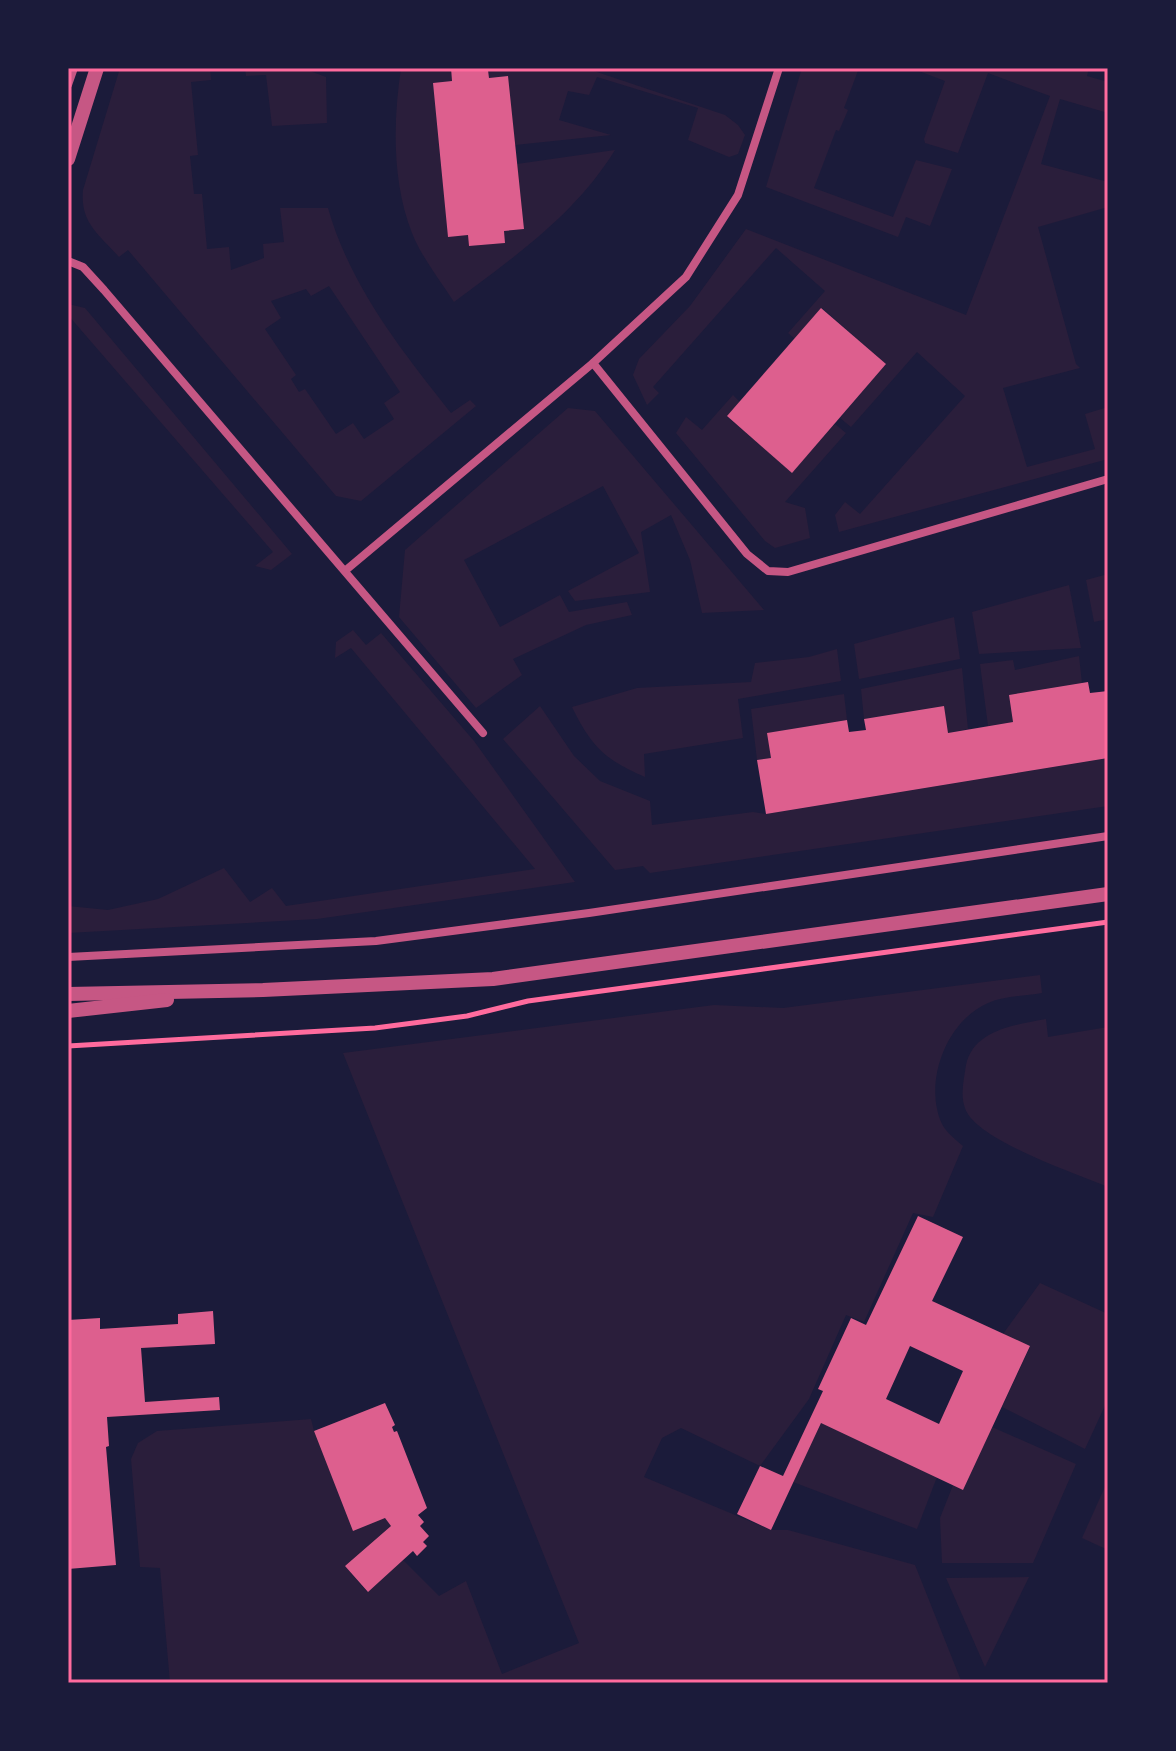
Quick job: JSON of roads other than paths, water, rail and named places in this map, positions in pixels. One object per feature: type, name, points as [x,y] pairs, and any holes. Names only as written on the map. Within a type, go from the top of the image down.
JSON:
[{"type":"street","points":[[68,85],[74,68]]},
{"type":"street","points":[[68,159],[97,68]]},
{"type":"street","points":[[346,570],[593,363],[686,277],[738,195],[779,68]]},
{"type":"street","points":[[68,261],[83,267],[104,290],[483,733]]},
{"type":"street","points":[[593,363],[747,554],[768,571],[788,572],[1108,479]]},
{"type":"street","points":[[68,957],[376,941],[589,913],[1108,836]]},
{"type":"street","points":[[68,994],[263,990],[493,979],[1108,894]]},
{"type":"street","points":[[68,1011],[263,990]]}]
